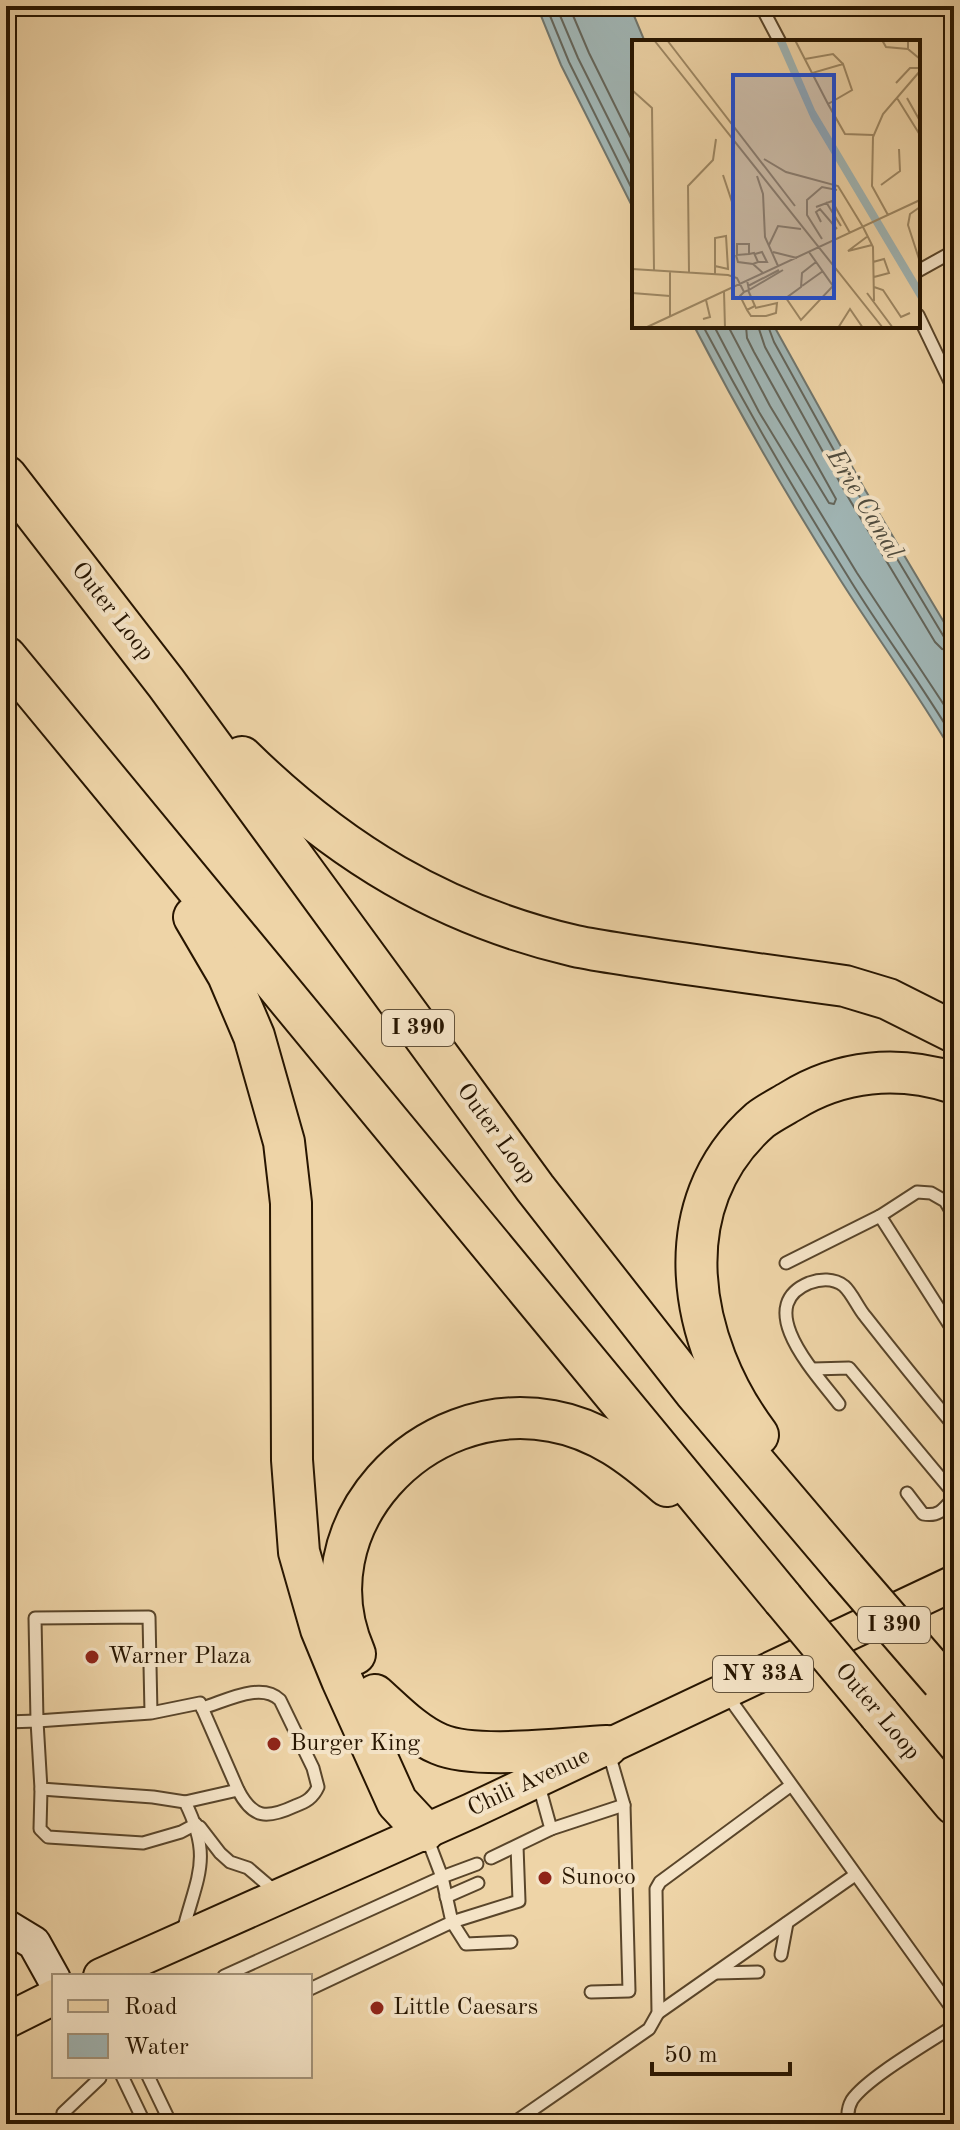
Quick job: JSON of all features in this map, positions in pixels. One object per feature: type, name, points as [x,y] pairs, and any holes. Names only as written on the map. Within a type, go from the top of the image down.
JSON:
[{"type":"highway","name":"Outer Loop","points":[[6,476],[166,683],[535,1188],[694,1391],[948,1688]]},
{"type":"highway","name":"Outer Loop","points":[[6,657],[954,1804]]},
{"type":"highway","points":[[166,683],[315,824],[390,875],[441,900],[504,925],[576,946],[845,986],[888,999],[954,1032]]},
{"type":"highway","points":[[69,736],[197,922],[228,975],[254,1036],[284,1142],[291,1203],[294,1351],[292,1460],[299,1552],[321,1629],[342,1680],[397,1802],[424,1831]]},
{"type":"highway","points":[[845,1569],[792,1479],[741,1411],[723,1376],[707,1339],[698,1305],[698,1233],[719,1169],[739,1142],[761,1119],[805,1092],[851,1075],[879,1072],[910,1072],[954,1083]]},
{"type":"highway","points":[[424,1831],[417,1790],[347,1636],[342,1605],[345,1555],[374,1489],[396,1466],[427,1444],[485,1420],[520,1418],[580,1427],[630,1453],[672,1490],[715,1516]]},
{"type":"highway","points":[[375,1695],[419,1732],[441,1745],[475,1752],[607,1746]]},
{"type":"main road","name":"Chili Avenue","points":[[120,1972],[181,1939],[537,1779],[954,1583]]},
{"type":"main road","points":[[6,2021],[52,1998]]},
{"type":"street","points":[[6,1926],[34,1943],[52,1975]]},
{"type":"lane","points":[[761,6],[779,40]]},
{"type":"lane","points":[[920,270],[954,251]]},
{"type":"lane","points":[[920,319],[954,390]]},
{"type":"lane","points":[[786,1263],[880,1216],[917,1192],[931,1193],[945,1201],[954,1216]]},
{"type":"lane","points":[[880,1216],[954,1332]]},
{"type":"lane","points":[[839,1404],[789,1334],[785,1311],[789,1298],[806,1284],[824,1278],[844,1286],[858,1308],[954,1426]]},
{"type":"lane","points":[[813,1369],[849,1368],[954,1496],[941,1512],[933,1516],[923,1514],[907,1493]]},
{"type":"lane","points":[[151,1713],[149,1617],[35,1618],[40,1829],[48,1837],[143,1843],[181,1832],[196,1824]]},
{"type":"lane","points":[[725,1691],[953,2010],[952,2027],[862,2089],[850,2103],[849,2124]]},
{"type":"lane","points":[[6,1722],[151,1713],[200,1703],[202,1708],[238,1790],[245,1803],[252,1809],[275,1815],[308,1801],[318,1787],[313,1768],[275,1695],[252,1693],[202,1708]]},
{"type":"lane","points":[[591,1992],[629,1991],[624,1805],[607,1746]]},
{"type":"lane","points":[[537,1779],[551,1829]]},
{"type":"lane","points":[[658,2013],[656,1889],[660,1882],[790,1786]]},
{"type":"lane","points":[[41,1789],[185,1802],[238,1790]]},
{"type":"lane","points":[[181,1939],[201,1872],[201,1843],[185,1802]]},
{"type":"lane","points":[[491,1858],[551,1829],[624,1805]]},
{"type":"lane","points":[[196,1824],[202,1827],[213,1846],[230,1862],[248,1868],[279,1895]]},
{"type":"lane","points":[[424,1831],[442,1877],[452,1922],[466,1944],[511,1942]]},
{"type":"lane","points":[[312,1988],[452,1922],[519,1901],[511,1869],[517,1846]]},
{"type":"lane","points":[[228,1974],[477,1864]]},
{"type":"lane","points":[[512,2124],[649,2029],[658,2013],[855,1875]]},
{"type":"lane","points":[[446,1897],[478,1883]]},
{"type":"lane","points":[[781,1955],[787,1923]]},
{"type":"lane","points":[[716,1973],[758,1972]]},
{"type":"lane","points":[[68,2124],[63,2113],[101,2078]]},
{"type":"lane","points":[[123,2078],[145,2124]]},
{"type":"lane","points":[[149,2078],[171,2124]]},
{"type":"water","points":[[537,6],[630,6],[644,40],[632,40],[632,206],[561,65]]},
{"type":"water","name":"Erie Canal","points":[[695,328],[775,328],[864,488],[954,639],[954,755],[855,603],[746,423]]},
{"type":"place","name":"Warner Plaza","points":[[92,1657]]},
{"type":"place","name":"Burger King","points":[[274,1744]]},
{"type":"place","name":"Sunoco","points":[[545,1878]]},
{"type":"place","name":"Little Caesars","points":[[377,2008]]}]
